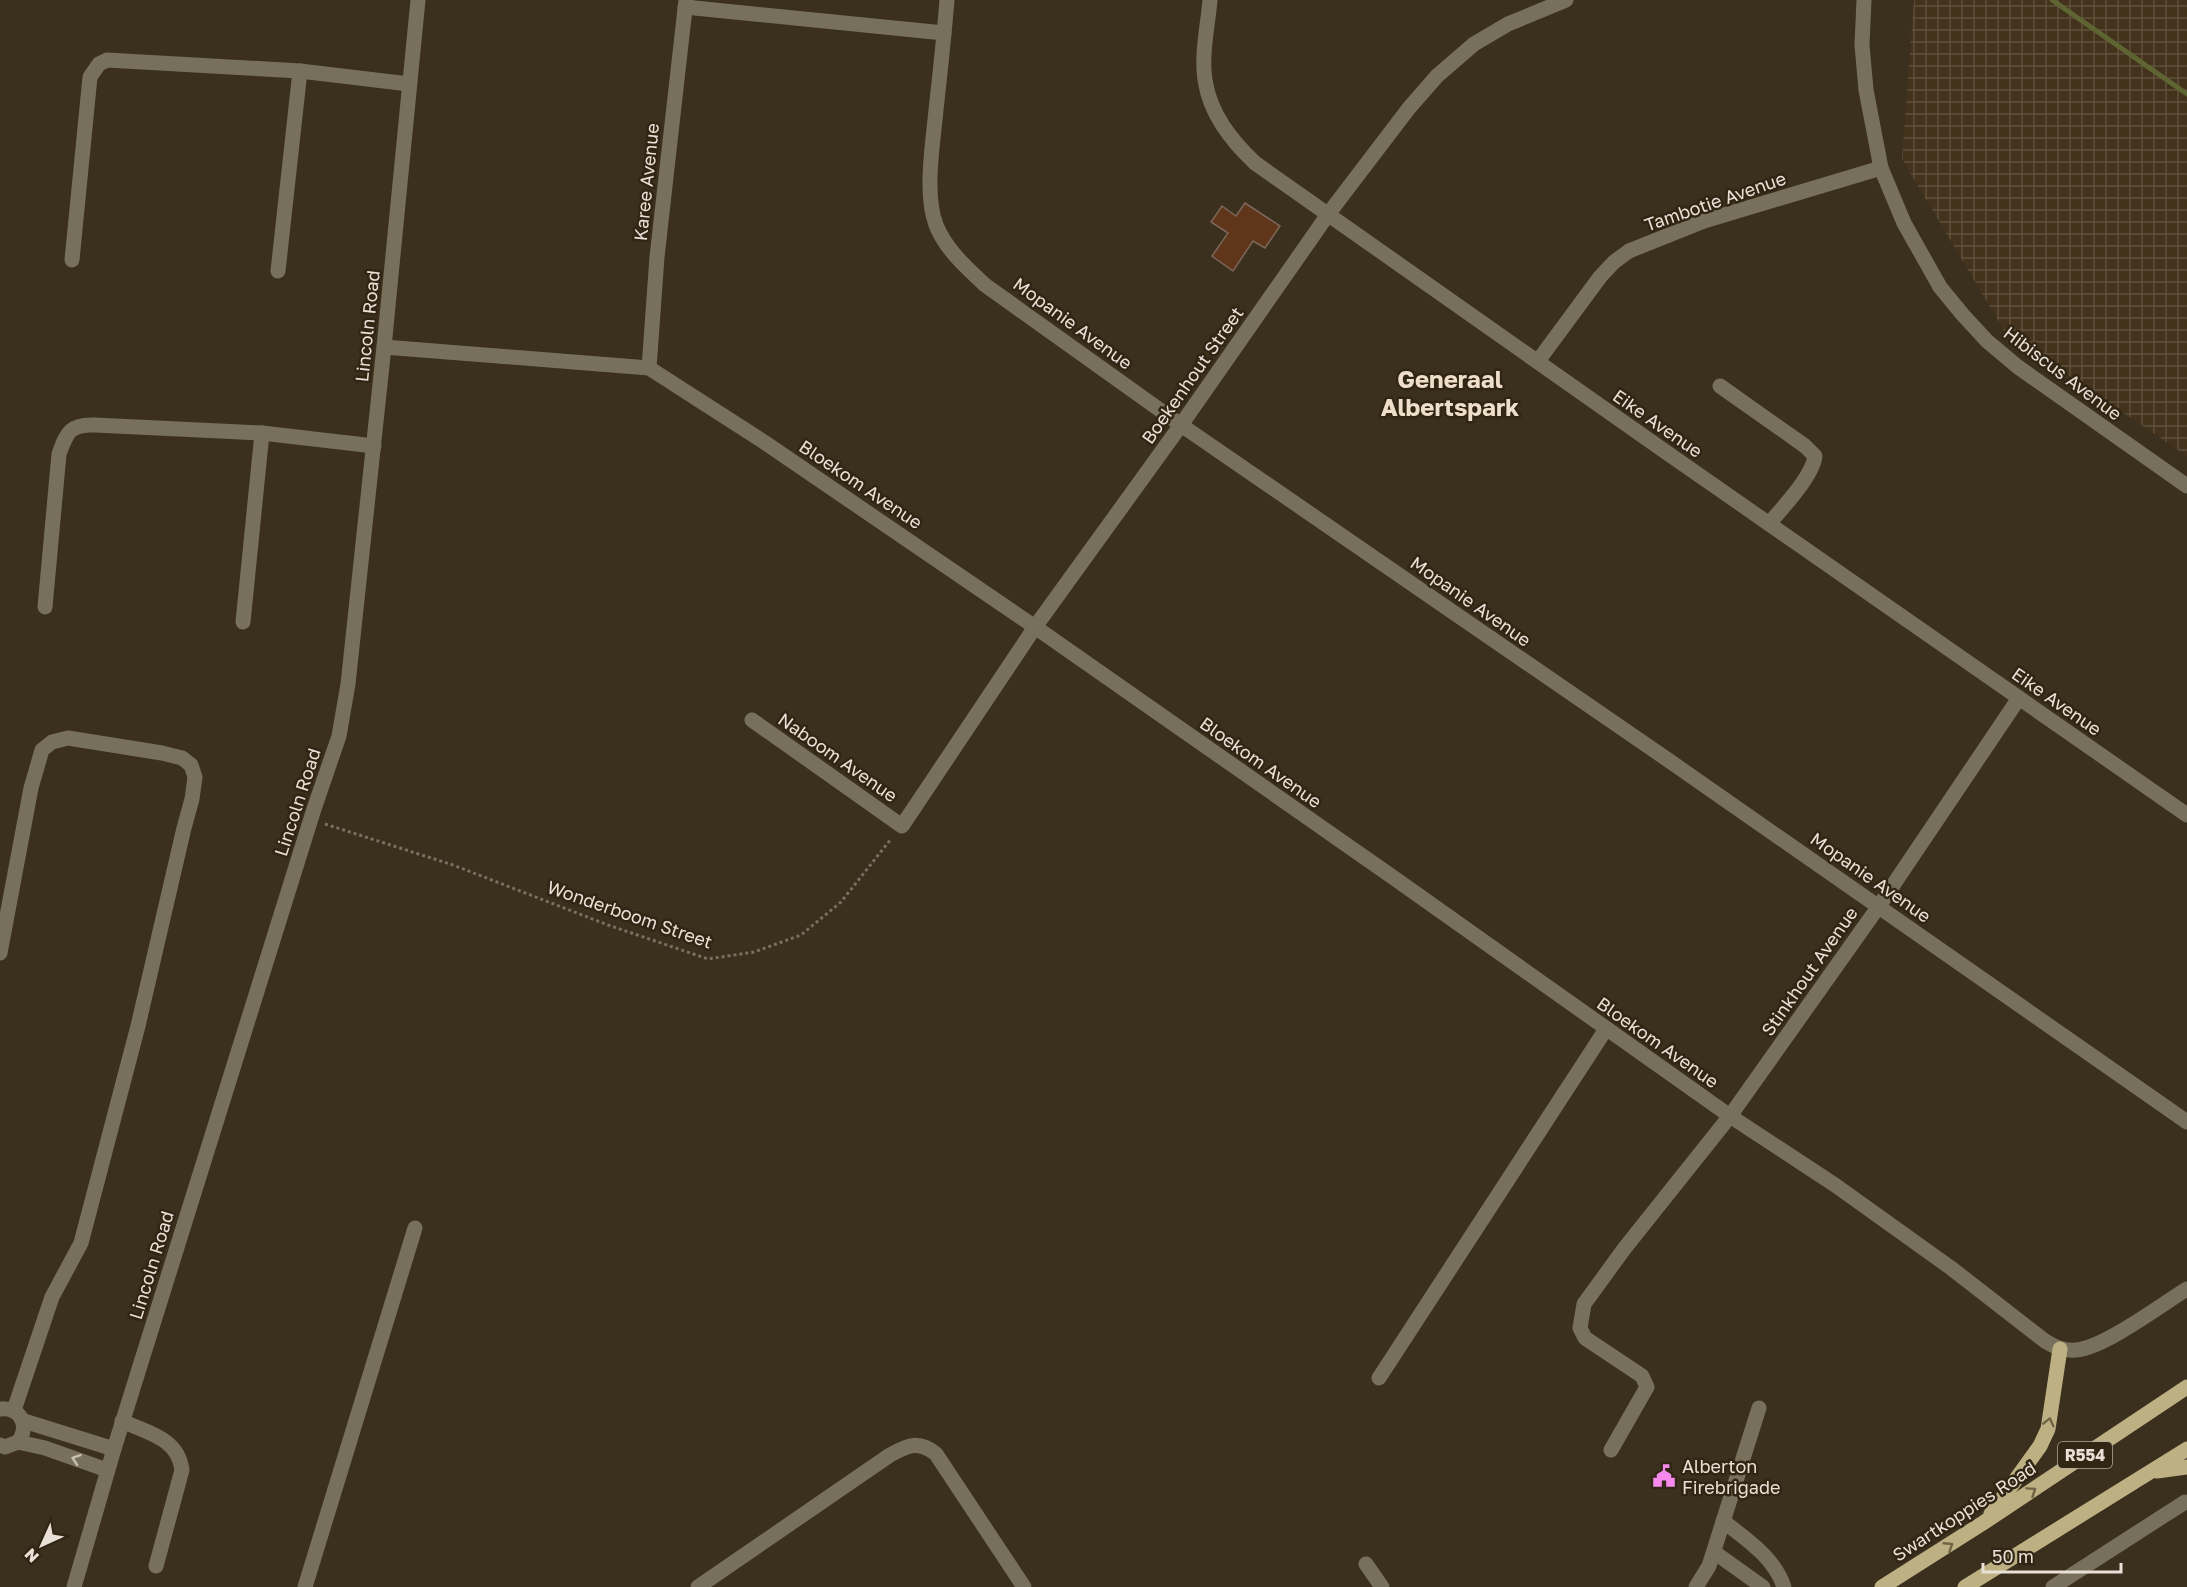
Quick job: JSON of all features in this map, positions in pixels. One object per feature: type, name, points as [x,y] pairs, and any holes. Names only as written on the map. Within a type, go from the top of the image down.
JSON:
[{"type":"main road","points":[[1983,1523],[2031,1460],[2044,1437],[2052,1410],[2060,1349]]},
{"type":"main road","name":"Swartkoppies Road","points":[[1882,1587],[1983,1523],[2187,1387]]},
{"type":"main road","name":"R554","points":[[1965,1587],[2187,1449]]},
{"type":"main road","points":[[2147,1473],[2187,1467]]},
{"type":"street","name":"Lincoln Road","points":[[74,1587],[122,1421],[339,736],[348,684],[374,446],[418,0]]},
{"type":"street","name":"Mopanie Avenue","points":[[947,0],[931,160],[931,205],[935,224],[945,243],[985,285],[1181,425],[1879,906],[2187,1122]]},
{"type":"street","name":"Eike Avenue","points":[[1210,0],[1204,57],[1205,80],[1213,107],[1222,126],[1255,163],[2187,815]]},
{"type":"street","name":"Boekenhout Street","points":[[902,826],[1035,627],[1181,425],[1329,213],[1409,108],[1453,62],[1474,45],[1508,24],[1566,0]]},
{"type":"street","name":"Hibiscus Avenue","points":[[1864,0],[1862,45],[1866,90],[1881,168],[1904,223],[1940,286],[1979,332],[2018,367],[2187,486]]},
{"type":"street","points":[[685,3],[944,33]]},
{"type":"street","name":"Karee Avenue","points":[[649,368],[657,257],[685,3]]},
{"type":"street","points":[[72,260],[90,78],[99,64],[107,60],[133,60],[300,71],[409,84]]},
{"type":"street","points":[[278,271],[300,71]]},
{"type":"street","name":"Tambotie Avenue","points":[[1538,361],[1600,277],[1614,262],[1629,251],[1704,221],[1881,168]]},
{"type":"street","name":"Bloekom Avenue","points":[[384,347],[649,368],[774,449],[1035,627],[1730,1116],[1835,1185],[1951,1268],[2045,1341],[2060,1349]]},
{"type":"street","points":[[1720,386],[1805,446],[1815,456],[1814,463],[1803,481],[1769,524]]},
{"type":"street","points":[[45,608],[59,454],[68,432],[76,426],[88,424],[262,433],[374,446]]},
{"type":"street","points":[[243,622],[262,433]]},
{"type":"street","name":"Stinkhout Avenue","points":[[1611,1450],[1647,1388],[1642,1376],[1585,1338],[1580,1328],[1584,1304],[1624,1249],[1730,1116],[1879,906],[2019,698]]},
{"type":"street","name":"Naboom Avenue","points":[[752,720],[902,826]]},
{"type":"street","points":[[0,953],[31,788],[42,750],[52,742],[68,738],[162,753],[182,758],[191,765],[195,777],[192,800],[138,1026],[84,1232],[73,1259],[52,1297],[12,1413],[23,1436],[12,1445],[0,1446]]},
{"type":"street","points":[[1379,1378],[1606,1029]]},
{"type":"street","points":[[304,1587],[415,1228]]},
{"type":"street","points":[[2060,1349],[2074,1351],[2097,1344],[2187,1289]]},
{"type":"street","points":[[1696,1587],[1709,1566],[1759,1408]]},
{"type":"street","points":[[12,1413],[114,1449]]},
{"type":"street","points":[[122,1421],[168,1442],[179,1455],[181,1462],[182,1470],[156,1566]]},
{"type":"street","points":[[18,1442],[45,1448],[107,1470]]},
{"type":"street","points":[[698,1587],[890,1455],[905,1446],[915,1445],[928,1448],[936,1454],[1024,1587]]},
{"type":"street","points":[[2053,1587],[2185,1502]]},
{"type":"street","points":[[1723,1521],[1767,1556],[1776,1568],[1784,1587]]},
{"type":"street","points":[[1713,1552],[1763,1587]]},
{"type":"street","points":[[1366,1564],[1382,1587]]},
{"type":"path","name":"Wonderboom Street","points":[[311,819],[453,865],[608,925],[708,959],[754,952],[801,935],[841,902],[902,826]]},
{"type":"shaded area","points":[[1914,0],[2187,0],[2187,456],[2005,332],[1902,159]]},
{"type":"building","points":[[1245,203],[1280,226],[1265,248],[1253,241],[1233,271],[1212,256],[1228,233],[1211,222],[1222,206],[1236,216]]},
{"type":"waterway","points":[[2052,0],[2187,94]]},
{"type":"place","name":"Alberton Firebrigade","points":[[1664,1476]]},
{"type":"district","name":"Generaal Albertspark","points":[[1450,392]]}]
